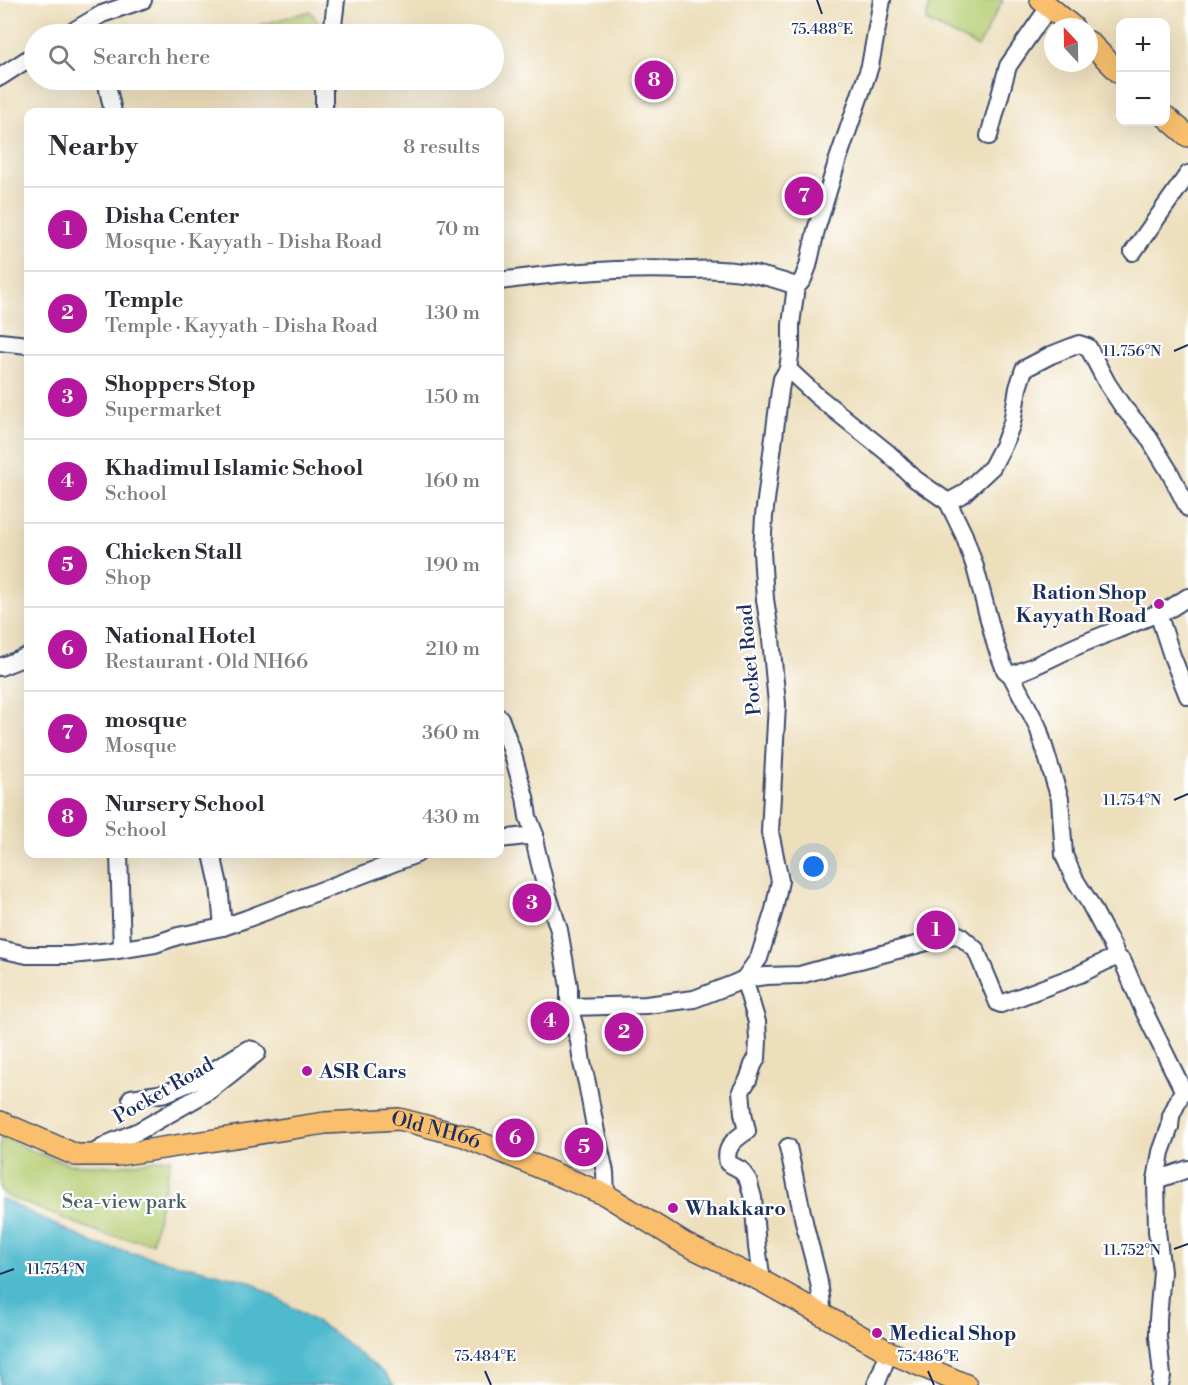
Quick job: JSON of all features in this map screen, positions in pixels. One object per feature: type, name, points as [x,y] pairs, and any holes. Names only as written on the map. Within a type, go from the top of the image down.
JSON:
[{"type":"main road","points":[[1045,4],[1062,18]]},
{"type":"main road","points":[[1098,51],[1118,72]]},
{"type":"main road","points":[[1170,120],[1188,136]]},
{"type":"main road","name":"Old NH66","points":[[0,1122],[76,1155],[117,1155],[325,1123],[399,1119],[464,1136],[606,1195],[685,1244],[762,1281],[889,1352],[966,1385]]},
{"type":"street","points":[[95,18],[143,0]]},
{"type":"street","points":[[333,24],[336,0]]},
{"type":"street","name":"Pocket Road","points":[[744,979],[759,958],[774,910],[780,881],[770,832],[777,704],[762,552],[766,495],[780,390],[782,379],[788,369],[796,286],[800,283],[808,266],[816,230],[837,162],[870,66],[882,0]]},
{"type":"street","points":[[989,136],[1008,66],[1045,4]]},
{"type":"street","points":[[0,77],[24,62]]},
{"type":"street","points":[[108,90],[112,108]]},
{"type":"street","points":[[324,90],[324,108]]},
{"type":"street","points":[[1133,252],[1188,174]]},
{"type":"street","points":[[504,281],[612,269],[721,270],[766,276],[796,286]]},
{"type":"street","points":[[0,342],[24,345]]},
{"type":"street","points":[[948,502],[963,494],[992,467],[1012,423],[1024,369],[1079,344],[1088,347],[1107,383],[1147,435],[1188,508]]},
{"type":"street","points":[[788,369],[817,396],[888,453],[915,479],[948,502],[968,548],[996,646],[1005,669],[1011,675],[1038,727],[1060,799],[1064,855],[1117,957],[1123,962],[1183,1090],[1171,1116],[1156,1180],[1157,1231],[1162,1272],[1158,1319],[1162,1376],[1160,1385]]},
{"type":"street","points":[[1011,675],[1113,630],[1170,608],[1188,597]]},
{"type":"street","points":[[1158,613],[1188,696]]},
{"type":"street","points":[[0,667],[24,658]]},
{"type":"street","points":[[504,729],[525,797],[546,889],[559,930],[569,987],[569,1007],[579,1041],[605,1172],[606,1195]]},
{"type":"street","points":[[504,839],[535,835]]},
{"type":"street","points":[[119,858],[122,949]]},
{"type":"street","points":[[213,858],[219,885],[223,927]]},
{"type":"street","points":[[0,949],[27,955],[71,955],[155,944],[178,936],[223,927],[261,914],[406,858]]},
{"type":"street","points":[[569,1007],[646,1005],[694,999],[744,979],[800,975],[959,935],[976,951],[998,1003],[1001,1004],[1089,971],[1117,957]]},
{"type":"street","points":[[744,979],[757,1022],[757,1058],[741,1091],[747,1131],[732,1143],[728,1148],[727,1156],[729,1163],[741,1170],[748,1180],[753,1198],[762,1281]]},
{"type":"street","name":"Pocket Road","points":[[90,1155],[110,1143],[140,1131],[209,1091],[257,1053],[248,1049],[201,1078],[166,1093],[131,1098]]},
{"type":"street","points":[[788,1147],[816,1265],[822,1298],[822,1314]]},
{"type":"street","points":[[1156,1180],[1188,1169]]},
{"type":"street","points":[[876,1385],[889,1352]]},
{"type":"shaded area","points":[[662,61],[669,78],[646,88],[638,70]]},
{"type":"green space","points":[[930,0],[1003,0],[978,47],[926,21]]},
{"type":"green space","points":[[310,11],[319,24],[263,24]]},
{"type":"green space","name":"Sea-view park","points":[[0,1136],[69,1164],[114,1166],[171,1158],[152,1243],[106,1235],[9,1197],[0,1190]]},
{"type":"water","points":[[0,1198],[95,1244],[249,1281],[331,1331],[385,1374],[394,1385],[0,1385]]},
{"type":"place","name":"Nursery School","points":[[654,80]]},
{"type":"place","name":"mosque","points":[[804,196]]},
{"type":"place","name":"Ration Shop Kayyath Road","points":[[1159,604]]},
{"type":"place","name":"Shoppers Stop","points":[[532,903]]},
{"type":"place","name":"Disha Center","points":[[936,930]]},
{"type":"place","name":"Khadimul Islamic School","points":[[550,1021]]},
{"type":"place","name":"Temple","points":[[624,1032]]},
{"type":"place","name":"ASR Cars","points":[[307,1071]]},
{"type":"place","name":"National Hotel","points":[[515,1138]]},
{"type":"place","name":"Chicken Stall","points":[[584,1147]]},
{"type":"place","name":"Whakkaro","points":[[673,1208]]},
{"type":"place","name":"Medical Shop","points":[[877,1333]]}]
